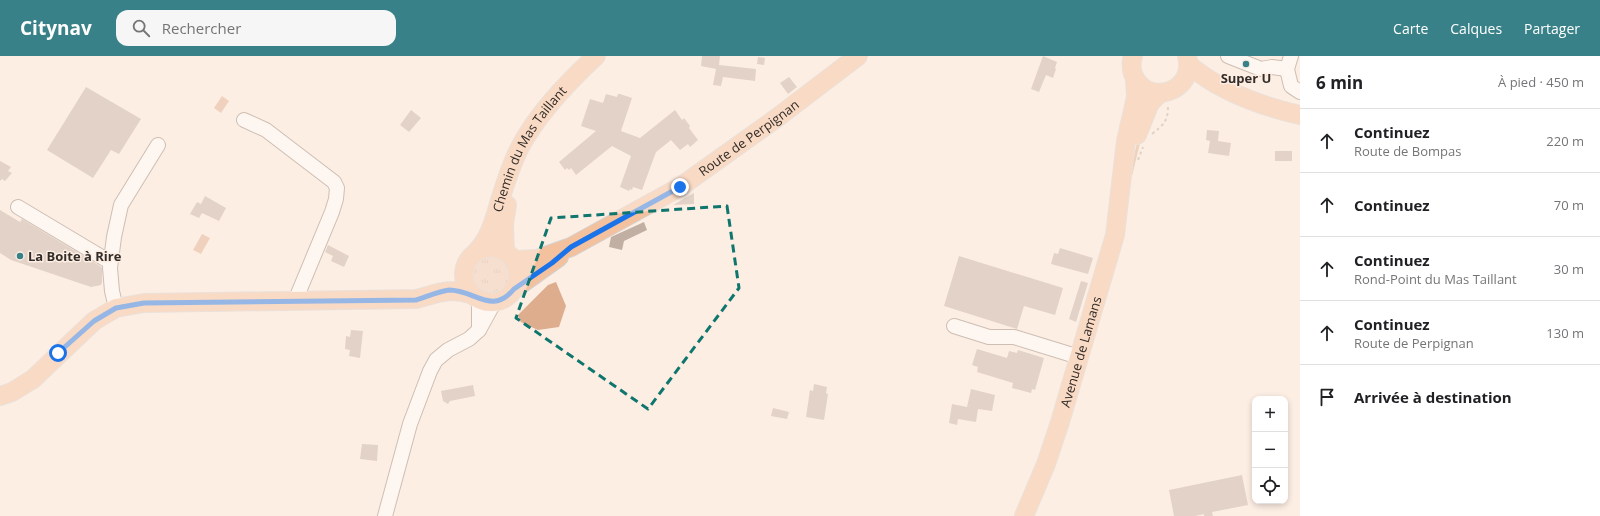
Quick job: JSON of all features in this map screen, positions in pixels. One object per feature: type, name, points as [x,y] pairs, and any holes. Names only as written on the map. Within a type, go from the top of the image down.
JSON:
[{"type":"main road","name":"Chemin du Mas Taillant","points":[[368,301],[390,297],[430,286],[450,278],[484,244],[489,234],[507,177],[519,150],[543,113],[573,77],[596,56]]},
{"type":"main road","name":"Chemin du Mas Taillant","points":[[509,256],[503,238],[505,209],[513,186],[526,158],[554,112],[576,87],[608,56]]},
{"type":"main road","name":"Route de Perpignan","points":[[509,256],[537,259],[571,247],[680,187],[778,117],[858,56]]},
{"type":"main road","points":[[1121,56],[1133,68],[1146,89],[1160,93],[1172,90],[1184,81],[1187,73],[1188,61]]},
{"type":"main road","points":[[1188,61],[1200,75],[1229,92]]},
{"type":"main road","name":"Avenue de Lamans","points":[[1024,516],[1046,464],[1080,357],[1115,235],[1126,141],[1136,97],[1133,68]]},
{"type":"main road","points":[[1178,87],[1204,88],[1229,92],[1300,115]]},
{"type":"main road","name":"Avenue de Lamans","points":[[1122,183],[1142,120],[1150,103],[1160,93]]},
{"type":"main road","name":"Route de Perpignan","points":[[514,289],[552,263],[571,247]]},
{"type":"main road","points":[[0,396],[12,392],[33,379],[94,321],[116,308],[144,303],[416,300],[448,290],[461,291],[482,299],[509,295],[514,289],[518,274],[509,256],[490,248],[470,258],[463,273],[467,289],[482,299]]},
{"type":"street","points":[[1228,56],[1261,69],[1289,62],[1290,86],[1300,92]]},
{"type":"street","points":[[244,120],[266,130],[334,182],[338,188],[332,212],[295,301]]},
{"type":"street","points":[[116,308],[112,291],[110,262],[122,205],[158,145]]},
{"type":"street","points":[[18,207],[110,262]]},
{"type":"street","points":[[385,516],[410,424],[430,370],[436,360],[448,350],[469,339],[479,330],[482,299]]},
{"type":"street","points":[[954,326],[989,337],[1014,337],[1080,357]]},
{"type":"highlighted area","points":[[727,206],[739,288],[648,409],[516,318],[551,218]]},
{"type":"green space","points":[[491,255],[499,257],[505,261],[509,267],[511,275],[509,283],[505,289],[499,293],[491,295],[483,293],[477,289],[473,283],[471,275],[473,267],[477,261],[483,257]]},
{"type":"shaded area","points":[[222,96],[229,101],[221,113],[214,108]]},
{"type":"shaded area","points":[[202,234],[210,238],[201,254],[193,250]]},
{"type":"shaded area","points":[[556,282],[566,306],[559,327],[538,330],[520,322],[518,315],[548,285]]},
{"type":"building","points":[[702,56],[720,56],[719,65],[756,69],[755,81],[723,77],[721,86],[713,85],[716,69],[701,66]]},
{"type":"building","points":[[1043,56],[1057,62],[1053,78],[1046,75],[1039,92],[1031,89]]},
{"type":"building","points":[[758,57],[765,58],[764,65],[757,64]]},
{"type":"building","points":[[789,77],[797,87],[788,94],[780,83]]},
{"type":"building","points":[[86,87],[141,119],[119,154],[111,150],[93,178],[47,150]]},
{"type":"building","points":[[606,94],[617,97],[618,94],[620,94],[632,98],[621,131],[640,138],[675,110],[682,120],[684,118],[698,140],[690,147],[688,144],[680,150],[671,140],[656,152],[642,190],[633,187],[632,190],[630,189],[629,191],[620,187],[631,156],[612,146],[576,175],[571,168],[569,170],[567,168],[565,170],[559,162],[596,131],[581,126],[590,99],[603,103]]},
{"type":"building","points":[[411,110],[421,118],[409,132],[400,125]]},
{"type":"building","points":[[1207,130],[1219,131],[1218,141],[1231,143],[1229,156],[1208,153],[1210,141],[1206,140]]},
{"type":"building","points":[[1275,151],[1292,151],[1292,161],[1275,161]]},
{"type":"building","points":[[0,161],[11,167],[8,171],[12,173],[5,181],[2,179],[0,181]]},
{"type":"building","points":[[694,193],[694,204],[673,205]]},
{"type":"building","points":[[205,196],[226,208],[219,221],[202,213],[199,218],[190,214],[197,202],[201,204]]},
{"type":"building","points":[[0,210],[20,222],[22,219],[100,266],[102,268],[101,285],[91,287],[11,260],[0,253]]},
{"type":"building","points":[[644,222],[647,230],[624,241],[622,250],[609,247],[611,237]]},
{"type":"building","points":[[328,245],[349,256],[344,267],[331,261],[333,256],[325,252]]},
{"type":"building","points":[[1060,248],[1093,258],[1088,274],[1051,264],[1054,253],[1058,254]]},
{"type":"building","points":[[959,256],[1063,288],[1055,315],[1024,306],[1017,329],[944,306]]},
{"type":"building","points":[[1081,281],[1088,283],[1076,322],[1069,319]]},
{"type":"building","points":[[351,330],[363,331],[360,358],[349,356],[350,350],[345,349],[346,336],[350,337]]},
{"type":"building","points":[[977,349],[1007,358],[1009,351],[1017,353],[1018,350],[1044,358],[1035,390],[1032,389],[1031,393],[1012,388],[1013,383],[977,372],[978,367],[972,365]]},
{"type":"building","points":[[814,384],[827,387],[826,393],[828,394],[824,420],[806,417],[810,390],[813,391]]},
{"type":"building","points":[[473,385],[475,396],[450,401],[448,404],[443,401],[441,391]]},
{"type":"building","points":[[971,389],[995,395],[992,411],[978,409],[976,422],[958,419],[957,425],[949,423],[952,404],[967,407]]},
{"type":"building","points":[[773,408],[789,412],[787,419],[771,416]]},
{"type":"building","points":[[362,444],[378,445],[377,461],[360,459]]},
{"type":"building","points":[[1242,475],[1248,505],[1212,512],[1213,516],[1204,516],[1204,514],[1195,516],[1174,516],[1169,490]]},
{"type":"waterway","points":[[1131,174],[1139,141]]},
{"type":"place","name":"Super U","points":[[1246,64]]},
{"type":"place","name":"La Boite à Rire","points":[[20,256]]},
{"type":"route","points":[[58,353],[94,321],[116,308],[144,303],[416,300],[448,290],[461,291],[473,295],[479,300],[487,302],[503,299],[514,289],[552,263],[571,247],[680,187]]}]
